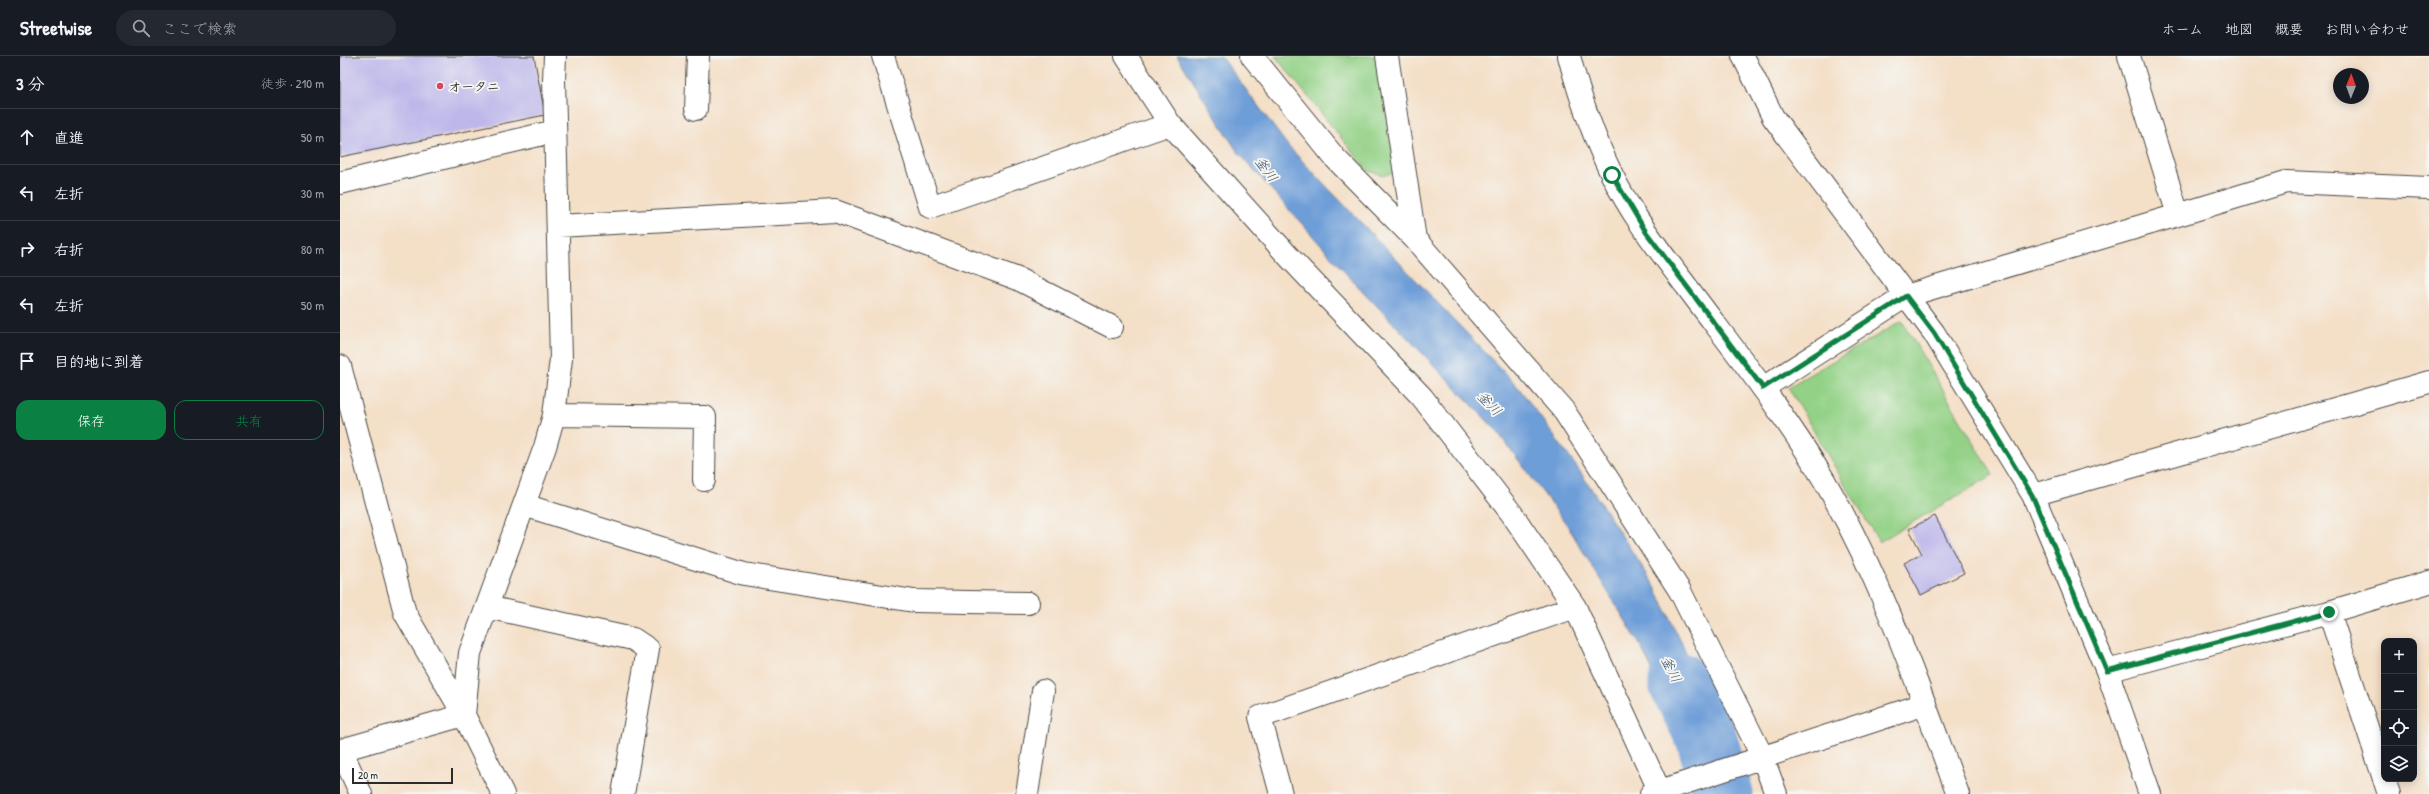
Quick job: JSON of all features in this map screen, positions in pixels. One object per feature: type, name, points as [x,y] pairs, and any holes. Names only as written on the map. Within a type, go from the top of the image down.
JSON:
[{"type":"street","points":[[464,715],[470,654],[545,447],[554,415],[562,358],[555,131],[555,56]]},
{"type":"street","points":[[696,109],[698,56]]},
{"type":"street","points":[[883,56],[930,207],[1170,124]]},
{"type":"street","points":[[1126,56],[1170,124],[1289,257],[1422,396],[1512,514],[1575,607],[1661,791],[1755,758],[1925,704]]},
{"type":"street","points":[[1252,56],[1335,158],[1415,239],[1564,411],[1680,590],[1755,758],[1776,794]]},
{"type":"street","points":[[1387,56],[1415,239]]},
{"type":"street","points":[[1569,56],[1577,84],[1612,175],[1646,232],[1785,419],[1824,480],[1860,546],[1925,704],[1958,794]]},
{"type":"street","points":[[1743,56],[1773,117],[1934,333],[2032,495],[2107,671],[2150,794]]},
{"type":"street","points":[[2129,56],[2178,215]]},
{"type":"street","points":[[340,183],[555,131]]},
{"type":"street","points":[[1763,388],[1906,296],[2286,182],[2429,188]]},
{"type":"street","points":[[558,226],[835,211],[1018,279],[1112,327]]},
{"type":"street","points":[[340,366],[405,613],[464,715],[503,794]]},
{"type":"street","points":[[2032,495],[2429,382]]},
{"type":"street","points":[[554,415],[705,416],[704,480]]},
{"type":"street","points":[[524,505],[744,574],[914,601],[1028,603]]},
{"type":"street","points":[[2107,671],[2329,612],[2429,582]]},
{"type":"street","points":[[487,607],[633,639],[648,649],[623,794]]},
{"type":"street","points":[[1281,794],[1260,717],[1575,607]]},
{"type":"street","points":[[2329,612],[2389,794]]},
{"type":"street","points":[[1027,794],[1043,691]]},
{"type":"street","points":[[361,794],[341,750],[464,715]]},
{"type":"green space","points":[[1275,56],[1375,56],[1396,165],[1394,173],[1384,175],[1368,171]]},
{"type":"green space","points":[[1902,321],[1993,475],[1879,542],[1788,387]]},
{"type":"water","points":[[1177,56],[1221,56],[1288,146],[1519,388],[1581,473],[1654,585],[1734,753],[1697,764],[1639,643],[1567,525],[1496,430],[1352,280],[1237,151]]},
{"type":"building","name":"オータニ","points":[[340,56],[534,56],[545,115],[340,157]]},
{"type":"building","points":[[1935,516],[1964,573],[1921,595],[1904,563],[1922,554],[1909,529]]},
{"type":"waterway","name":"釜川","points":[[1679,683],[1706,737],[1723,794]]},
{"type":"place","name":"オータニ","points":[[440,86]]},
{"type":"route","points":[[1612,175],[1646,232],[1763,388],[1906,296],[1934,333],[2032,495],[2107,671],[2329,612]]}]
